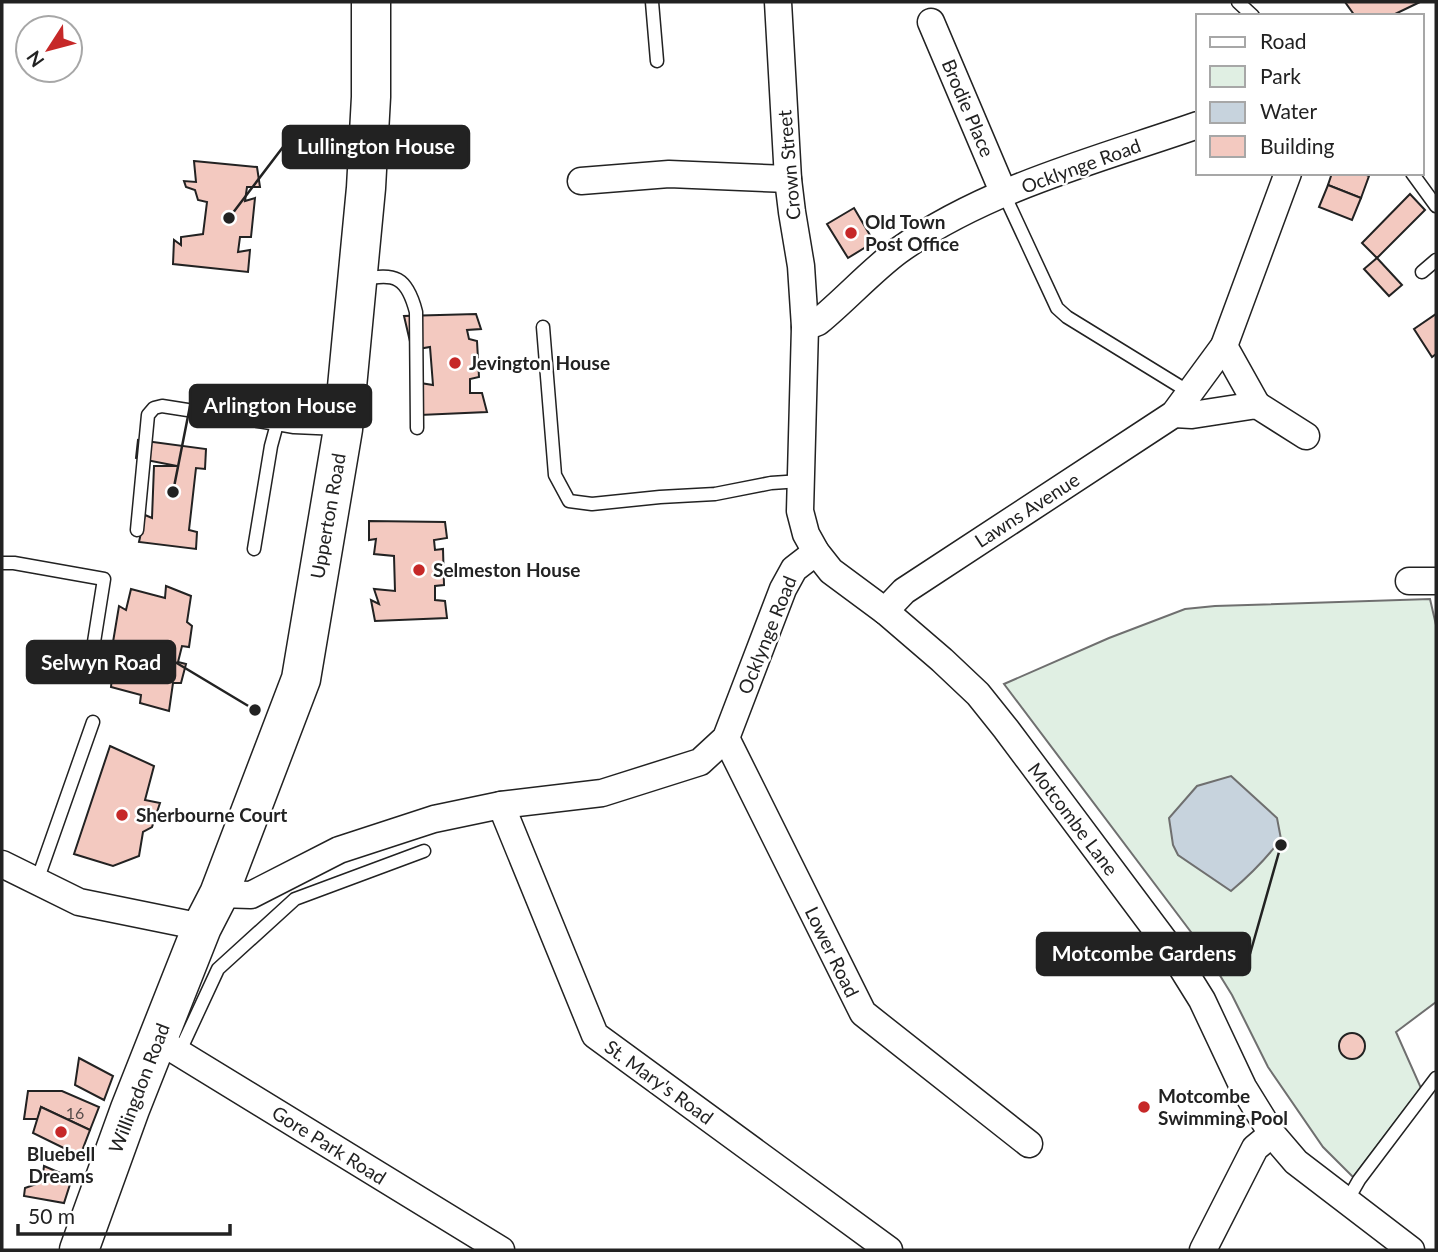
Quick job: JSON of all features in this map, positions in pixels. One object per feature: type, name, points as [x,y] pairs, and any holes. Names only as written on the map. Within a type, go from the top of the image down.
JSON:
[{"type":"main road","name":"Upperton Road","points":[[202,927],[219,894],[301,679],[343,429],[366,188],[371,97],[371,2]]},
{"type":"main road","name":"Willingdon Road","points":[[79,1250],[130,1109],[168,1046],[202,927]]},
{"type":"street","name":"Crown Street","points":[[778,2],[788,179],[801,266],[805,327]]},
{"type":"street","name":"Brodie Place","points":[[931,22],[1004,194]]},
{"type":"street","name":"Ocklynge Road","points":[[805,327],[818,322],[897,252],[942,223],[1055,174],[1196,126]]},
{"type":"street","points":[[581,181],[669,174],[788,179]]},
{"type":"street","name":"Lawns Avenue","points":[[885,611],[904,591],[1174,414],[1224,346],[1287,175]]},
{"type":"street","points":[[805,327],[800,511],[806,534],[816,552]]},
{"type":"street","points":[[1224,346],[1257,405],[1306,436]]},
{"type":"street","points":[[1174,414],[1192,415],[1257,405]]},
{"type":"street","name":"Ocklynge Road","points":[[219,894],[251,895],[339,850],[434,819],[501,806],[602,793],[700,762],[726,738],[783,589],[794,569],[816,552]]},
{"type":"street","name":"Motcombe Lane","points":[[816,552],[831,571],[885,611],[978,694],[1169,947],[1202,1000],[1242,1087],[1272,1134],[1296,1162],[1411,1250]]},
{"type":"street","points":[[1409,581],[1436,581]]},
{"type":"street","name":"Lower Road","points":[[726,738],[863,1013],[1029,1144]]},
{"type":"street","name":"St. Mary's Road","points":[[501,806],[595,1035],[889,1250]]},
{"type":"street","points":[[2,864],[79,902],[202,927]]},
{"type":"street","name":"Gore Park Road","points":[[168,1046],[501,1250]]},
{"type":"street","points":[[1203,1250],[1255,1148],[1272,1134]]},
{"type":"lane","points":[[652,2],[657,61]]},
{"type":"lane","points":[[1238,2],[1251,14]]},
{"type":"lane","points":[[1413,175],[1436,206]]},
{"type":"lane","points":[[1004,194],[1057,308],[1067,317],[1189,392]]},
{"type":"lane","points":[[1422,272],[1436,260]]},
{"type":"lane","points":[[358,281],[382,275],[400,280],[412,294],[416,312],[417,428]]},
{"type":"lane","points":[[543,327],[555,475],[569,501],[592,504],[715,494],[771,483],[801,481]]},
{"type":"lane","points":[[137,530],[148,415],[153,408],[162,406],[294,427],[343,429]]},
{"type":"lane","points":[[254,549],[277,424]]},
{"type":"lane","points":[[2,563],[104,579],[94,642]]},
{"type":"lane","points":[[37,881],[93,722]]},
{"type":"lane","points":[[168,1046],[218,969],[295,899],[424,851]]},
{"type":"lane","points":[[1347,1201],[1359,1180],[1436,1078]]},
{"type":"green space","points":[[1430,599],[1436,625],[1436,1002],[1396,1032],[1421,1088],[1353,1177],[1323,1147],[1268,1067],[1232,995],[1203,948],[1004,684],[1109,638],[1185,609]]},
{"type":"water","points":[[1231,776],[1277,818],[1281,839],[1258,866],[1231,891],[1178,855],[1173,845],[1169,818],[1197,786]]},
{"type":"building","points":[[1345,2],[1420,2],[1395,14],[1354,14]]},
{"type":"building","points":[[194,161],[257,167],[260,187],[247,187],[245,201],[255,198],[251,237],[240,237],[238,252],[250,250],[248,272],[173,264],[174,240],[181,245],[181,237],[203,234],[207,202],[198,200],[195,190],[186,187],[184,181],[196,182]]},
{"type":"building","points":[[1331,175],[1369,176],[1361,198],[1328,185]]},
{"type":"building","points":[[1328,185],[1361,198],[1352,220],[1319,207]]},
{"type":"building","points":[[1410,194],[1425,210],[1377,258],[1362,243]]},
{"type":"building","name":"Old Town Post Office","points":[[854,208],[874,242],[848,258],[827,224]]},
{"type":"building","points":[[1377,258],[1402,285],[1389,296],[1364,269]]},
{"type":"building","name":"Jevington House","points":[[476,314],[481,329],[467,330],[469,339],[477,341],[479,377],[470,379],[470,393],[482,393],[487,412],[420,415],[414,382],[433,385],[430,347],[412,350],[404,316]]},
{"type":"building","points":[[1436,314],[1436,354],[1432,357],[1414,329]]},
{"type":"building","points":[[138,440],[206,449],[205,469],[196,468],[189,530],[197,532],[196,549],[139,542],[145,515],[152,518],[154,466],[177,466],[136,458]]},
{"type":"building","name":"Selmeston House","points":[[369,521],[445,522],[447,538],[434,540],[435,550],[443,549],[444,585],[435,586],[435,600],[445,601],[447,618],[375,621],[371,600],[379,604],[374,589],[395,591],[394,556],[374,554],[376,539],[369,540]]},
{"type":"building","points":[[166,586],[191,596],[187,622],[192,626],[189,647],[182,646],[178,662],[186,664],[181,683],[173,683],[169,711],[140,703],[141,695],[111,687],[113,668],[109,666],[119,606],[126,610],[131,589],[165,598]]},
{"type":"building","name":"Sherbourne Court","points":[[110,746],[154,766],[145,800],[160,803],[152,827],[143,832],[139,856],[113,866],[74,854]]},
{"type":"building","points":[[1352,1033],[1361,1037],[1365,1046],[1361,1055],[1352,1059],[1343,1055],[1339,1046],[1343,1037]]},
{"type":"building","points":[[79,1058],[113,1076],[104,1100],[75,1085]]},
{"type":"building","points":[[28,1091],[62,1091],[99,1107],[90,1130],[41,1107],[38,1119],[24,1119]]},
{"type":"building","name":"Bluebell Dreams","points":[[41,1107],[90,1130],[80,1156],[33,1133]]},
{"type":"building","points":[[44,1166],[72,1178],[64,1203],[24,1196],[25,1188],[42,1182]]},
{"type":"place","name":"Lullington House","points":[[229,218]]},
{"type":"place","name":"Old Town Post Office","points":[[851,233]]},
{"type":"place","name":"Jevington House","points":[[455,363]]},
{"type":"place","name":"Arlington House","points":[[173,492]]},
{"type":"place","name":"Selmeston House","points":[[419,570]]},
{"type":"place","name":"Selwyn Road","points":[[255,710]]},
{"type":"place","name":"Sherbourne Court","points":[[122,815]]},
{"type":"place","name":"Motcombe Gardens","points":[[1281,845]]},
{"type":"place","name":"Motcombe Swimming Pool","points":[[1144,1107]]},
{"type":"place","name":"Bluebell Dreams","points":[[61,1132]]}]
